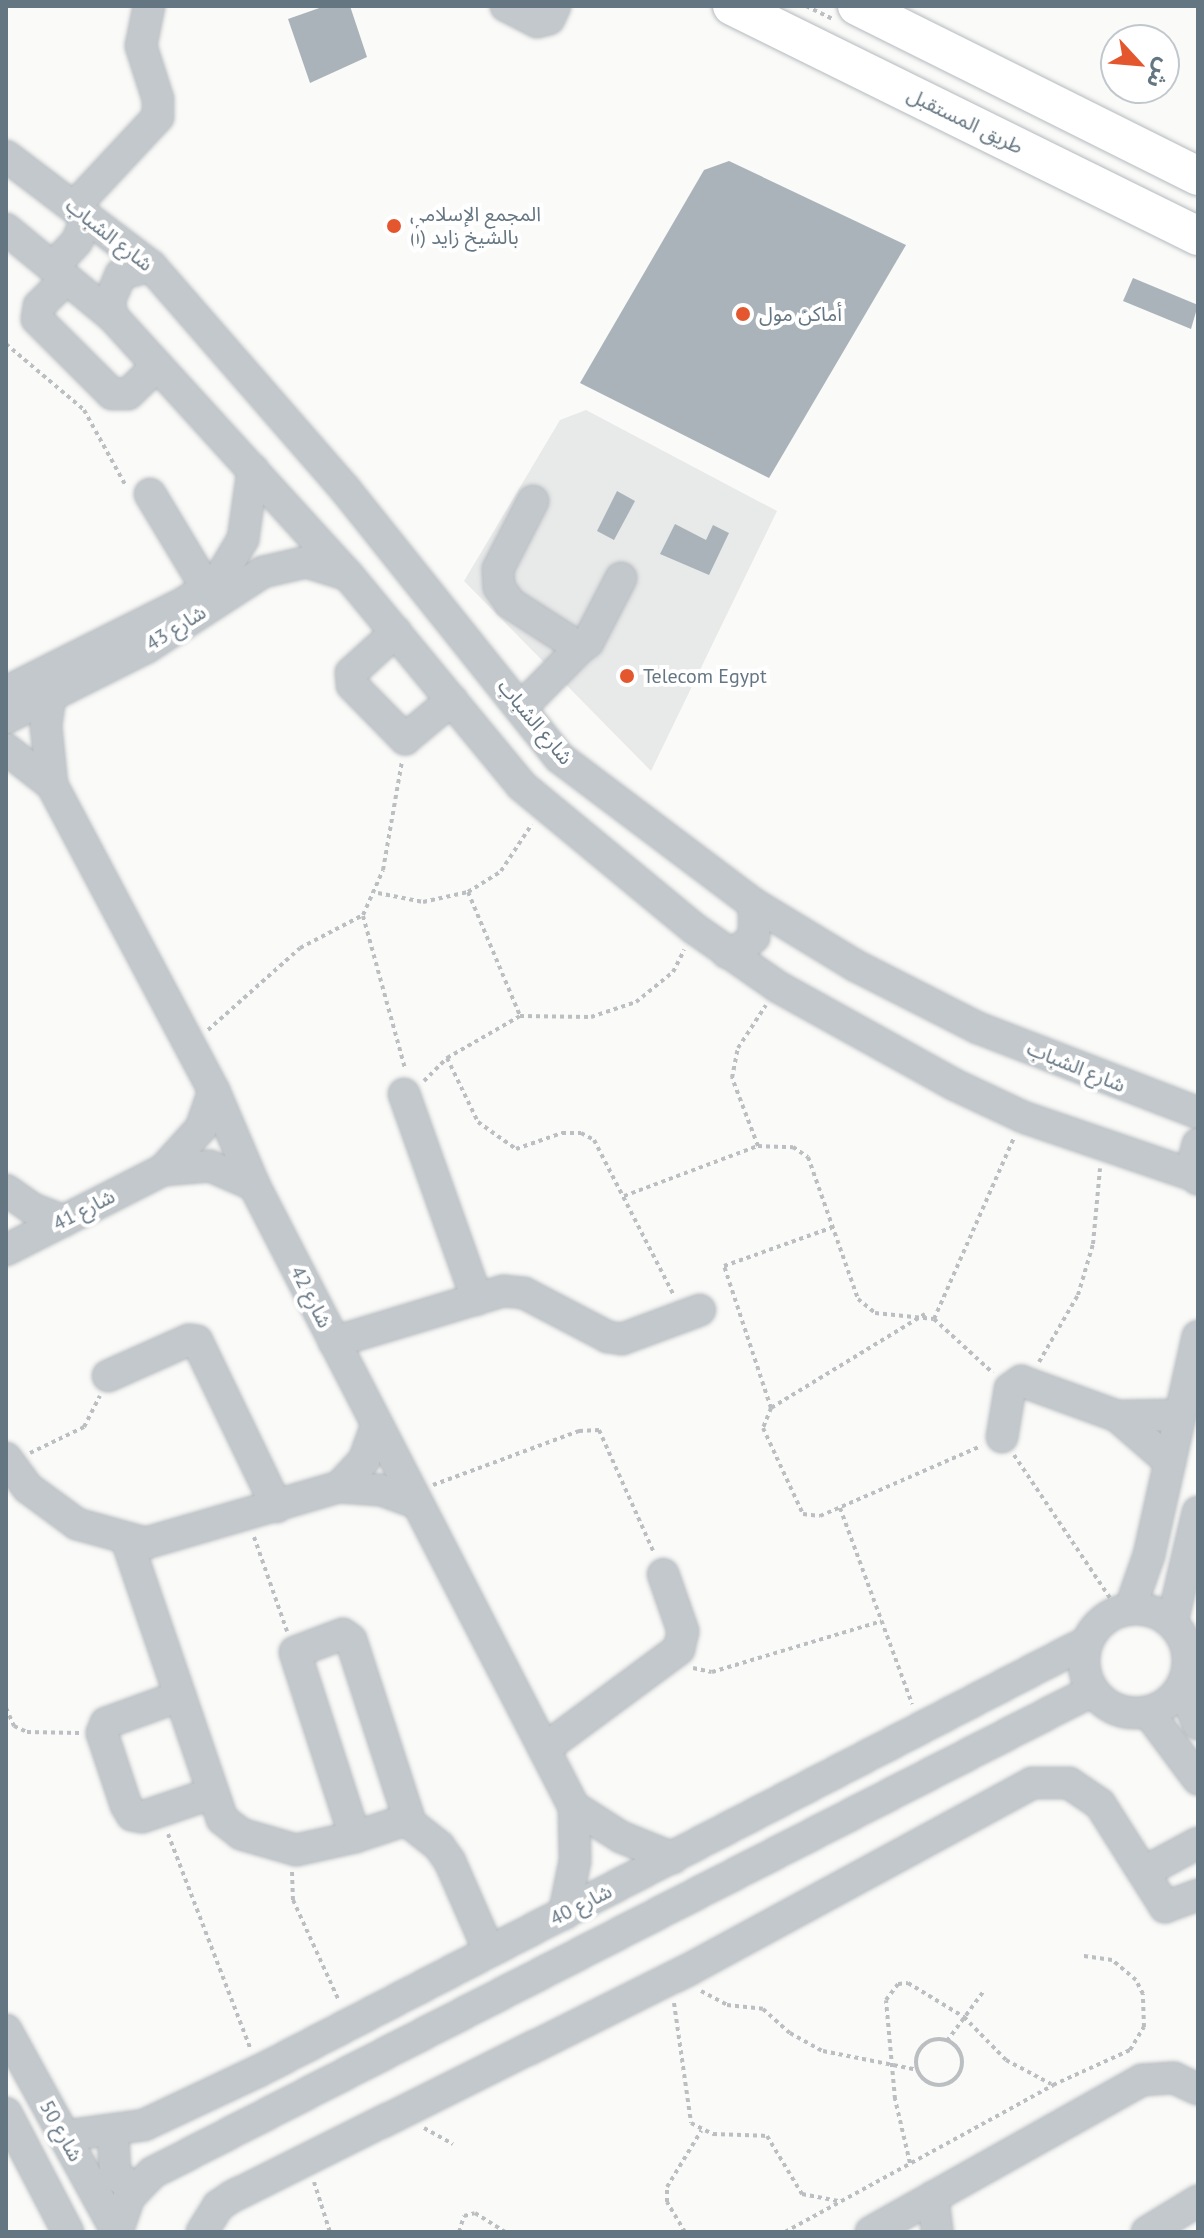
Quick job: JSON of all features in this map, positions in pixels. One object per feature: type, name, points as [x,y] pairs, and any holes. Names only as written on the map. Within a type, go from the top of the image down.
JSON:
[{"type":"main road","name":"طريق المستقبل","points":[[732,6],[1198,236]]},
{"type":"main road","points":[[857,6],[1198,176]]},
{"type":"street","points":[[149,6],[141,46],[158,99],[158,117],[81,212],[77,241],[39,306],[37,319],[112,394],[128,394],[157,366]]},
{"type":"street","points":[[506,6],[537,22],[549,19],[555,6]]},
{"type":"street","name":"شارع الشباب","points":[[6,156],[151,266],[345,489],[560,758],[754,904],[856,966],[978,1028],[1198,1113]]},
{"type":"street","points":[[6,229],[113,317],[348,575],[539,803],[695,929],[778,987],[875,1044],[1023,1117],[1198,1178],[1198,1144]]},
{"type":"street","points":[[113,317],[109,302],[121,274],[151,266]]},
{"type":"street","name":"شارع 43","points":[[6,692],[207,589],[243,539],[253,470]]},
{"type":"street","points":[[141,496],[207,589]]},
{"type":"street","points":[[533,501],[498,569],[499,587],[510,603],[580,648]]},
{"type":"street","name":"شارع 43","points":[[6,718],[146,648],[263,572],[306,562],[348,575]]},
{"type":"street","points":[[521,708],[588,642],[621,578]]},
{"type":"street","points":[[396,632],[348,679],[405,739],[452,700]]},
{"type":"street","name":"شارع 42","points":[[50,697],[47,741],[52,785],[214,1091],[254,1185],[574,1807],[575,1861],[564,1914]]},
{"type":"street","name":"شارع 42","points":[[6,749],[52,785]]},
{"type":"street","points":[[727,953],[738,951],[754,937],[754,904]]},
{"type":"street","name":"شارع 41","points":[[6,1250],[163,1170],[201,1128],[214,1091]]},
{"type":"street","points":[[405,1096],[477,1299]]},
{"type":"street","name":"شارع 41","points":[[163,1170],[210,1166],[254,1185]]},
{"type":"street","points":[[6,1190],[33,1209],[64,1221]]},
{"type":"street","points":[[334,1342],[503,1291],[537,1299],[608,1337],[622,1339],[692,1313]]},
{"type":"street","points":[[1124,1610],[1149,1555],[1198,1336]]},
{"type":"street","points":[[108,1376],[189,1340],[197,1341],[277,1507]]},
{"type":"street","points":[[1002,1437],[1019,1386],[1117,1416],[1180,1415]]},
{"type":"street","points":[[1117,1416],[1170,1462]]},
{"type":"street","points":[[339,1487],[364,1460],[377,1425]]},
{"type":"street","points":[[8,1460],[51,1508],[77,1524],[127,1541],[146,1543],[246,1517],[339,1487],[381,1490],[414,1498]]},
{"type":"street","points":[[1172,1623],[1198,1512]]},
{"type":"street","points":[[127,1541],[217,1806],[241,1834],[296,1850],[355,1837],[406,1820]]},
{"type":"street","points":[[544,1749],[674,1656],[683,1631],[663,1574]]},
{"type":"street","points":[[1124,1610],[1152,1611],[1172,1623],[1188,1652],[1182,1685],[1162,1707],[1148,1712],[1117,1710],[1092,1691],[1084,1667],[1087,1642],[1099,1623],[1124,1610]]},
{"type":"street","points":[[355,1837],[295,1652],[343,1634],[351,1640],[407,1810],[406,1820]]},
{"type":"street","name":"شارع 40","points":[[64,2136],[113,2132],[162,2118],[673,1858],[1087,1642]]},
{"type":"street","points":[[1182,1685],[1198,1724]]},
{"type":"street","points":[[117,2232],[134,2189],[152,2173],[1092,1691]]},
{"type":"street","points":[[180,1696],[114,1717],[102,1733],[132,1815],[217,1806]]},
{"type":"street","points":[[1148,1712],[1198,1779]]},
{"type":"street","points":[[202,2232],[218,2206],[314,2155],[680,1974],[1032,1783],[1050,1780],[1086,1791],[1146,1871],[1163,1905],[1170,1908],[1198,1895]]},
{"type":"street","points":[[574,1807],[621,1837],[673,1858]]},
{"type":"street","points":[[406,1820],[439,1846],[450,1862],[489,1951]]},
{"type":"street","points":[[1146,1871],[1198,1843]]},
{"type":"street","name":"شارع 50","points":[[6,2030],[117,2232]]},
{"type":"street","points":[[871,2232],[1142,2080],[1174,2078],[1198,2089]]},
{"type":"street","name":"شارع 50","points":[[6,2113],[68,2232]]},
{"type":"street","points":[[113,2132],[115,2174],[134,2189]]},
{"type":"street","points":[[933,2197],[937,2232]]},
{"type":"street","points":[[1147,2232],[1198,2201]]},
{"type":"path","points":[[6,344],[84,410],[141,496]]},
{"type":"path","points":[[190,1046],[300,948],[363,915],[377,893],[405,739]]},
{"type":"path","points":[[377,893],[423,902],[468,892],[510,861],[526,840],[539,803]]},
{"type":"path","points":[[468,892],[520,1016]]},
{"type":"path","points":[[363,915],[393,1018],[408,1085],[405,1096]]},
{"type":"path","points":[[405,1096],[447,1058],[520,1016],[591,1017],[636,1002],[673,972],[695,929]]},
{"type":"path","points":[[758,1146],[732,1078],[738,1048],[778,987]]},
{"type":"path","points":[[447,1058],[469,1108],[493,1135],[516,1149],[562,1133],[581,1133],[594,1140],[692,1313]]},
{"type":"path","points":[[934,1319],[1023,1117]]},
{"type":"path","points":[[624,1196],[758,1146],[776,1143],[808,1157],[858,1299],[875,1313],[925,1314],[1019,1386],[1078,1295],[1093,1244],[1102,1146]]},
{"type":"path","points":[[771,1408],[724,1266],[831,1228]]},
{"type":"path","points":[[925,1314],[771,1408],[763,1428],[803,1514],[820,1516],[1002,1437],[1124,1610]]},
{"type":"path","points":[[8,1460],[84,1427],[108,1376]]},
{"type":"path","points":[[414,1498],[579,1431],[599,1430],[663,1574]]},
{"type":"path","points":[[840,1508],[921,1730]]},
{"type":"path","points":[[246,1517],[295,1652]]},
{"type":"path","points":[[674,1656],[712,1672],[882,1621]]},
{"type":"path","points":[[6,1708],[14,1726],[27,1732],[102,1733]]},
{"type":"path","points":[[160,1811],[259,2071]]},
{"type":"path","points":[[296,1850],[293,1900],[350,2024]]},
{"type":"path","points":[[785,2232],[1053,2085],[1130,2050],[1144,2027],[1143,1994],[1136,1980],[1112,1960],[1082,1956]]},
{"type":"path","points":[[680,1974],[710,1999],[763,2009],[806,2044],[918,2070],[936,2085],[957,2076],[961,2054],[947,2041],[935,2040],[922,2048],[918,2070]]},
{"type":"path","points":[[680,1974],[686,2113],[701,2131],[767,2136],[802,2194],[840,2201]]},
{"type":"path","points":[[910,2163],[892,2062],[886,2000],[898,1984],[908,1983],[964,2017],[1006,2060],[1053,2085]]},
{"type":"path","points":[[947,2041],[983,1992]]},
{"type":"path","points":[[685,2232],[667,2202],[667,2187],[701,2131]]},
{"type":"path","points":[[314,2155],[319,2208],[330,2232]]},
{"type":"path","points":[[459,2232],[464,2216],[475,2213],[506,2232]]},
{"type":"shaded area","name":"Telecom Egypt","points":[[586,410],[777,511],[651,771],[464,581],[560,420]]},
{"type":"building","points":[[325,6],[350,6],[367,57],[310,83],[288,19]]},
{"type":"building","name":"أماكن مول","points":[[729,161],[906,245],[769,478],[580,383],[704,170]]},
{"type":"building","points":[[1133,278],[1198,305],[1191,329],[1123,301]]},
{"type":"building","points":[[617,491],[635,501],[614,540],[597,531]]},
{"type":"building","points":[[675,524],[706,540],[713,525],[729,533],[709,575],[660,554]]},
{"type":"place","name":"المجمع الإسلامي (أ) بالشيخ زايد","points":[[394,226]]},
{"type":"place","name":"أماكن مول","points":[[743,314]]},
{"type":"place","name":"Telecom Egypt","points":[[627,676]]}]
